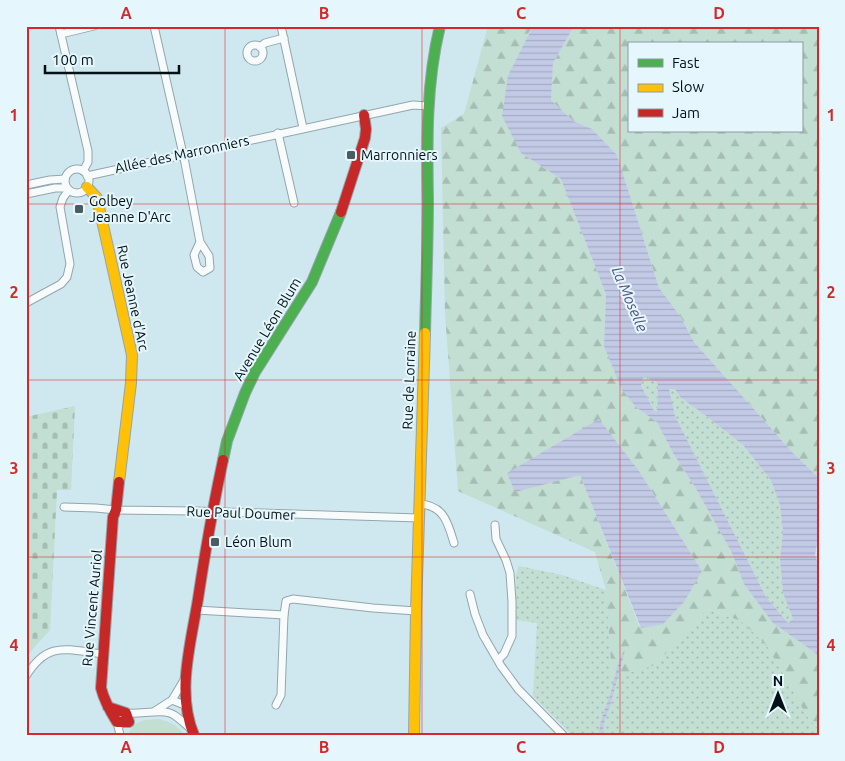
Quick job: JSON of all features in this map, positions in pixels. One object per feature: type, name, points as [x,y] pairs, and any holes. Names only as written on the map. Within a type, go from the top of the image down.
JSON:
[{"type":"street","points":[[85,173],[88,151],[60,30],[94,26]]},
{"type":"street","points":[[154,26],[183,154],[200,242]]},
{"type":"street","points":[[281,26],[303,128]]},
{"type":"street","name":"Rue de Lorraine","points":[[414,735],[426,303],[428,106],[435,46],[440,26]]},
{"type":"street","points":[[260,47],[265,43],[284,38]]},
{"type":"street","name":"Allée des Marronniers","points":[[85,173],[413,105],[428,106]]},
{"type":"street","name":"Avenue Léon Blum","points":[[192,731],[184,680],[212,512],[228,441],[245,393],[255,372],[312,282],[345,204],[365,138],[364,115]]},
{"type":"street","points":[[278,134],[294,203]]},
{"type":"street","points":[[26,194],[55,188],[68,189],[79,193],[83,192],[89,181],[85,173],[79,170],[71,171],[65,179],[68,189],[60,207],[70,264],[67,277],[61,284],[26,302]]},
{"type":"street","points":[[26,185],[65,179]]},
{"type":"street","name":"Rue Jeanne d'Arc","points":[[87,187],[97,198],[132,355],[131,383],[116,510]]},
{"type":"street","points":[[419,504],[432,506],[442,513],[454,543]]},
{"type":"street","name":"Rue Paul Doumer","points":[[64,507],[419,518]]},
{"type":"street","name":"Rue Vincent Auriol","points":[[116,510],[113,517],[100,688],[103,698],[122,735]]},
{"type":"street","points":[[495,525],[496,539],[510,573],[512,602],[512,636],[504,654],[498,660]]},
{"type":"street","points":[[470,594],[483,635],[498,660],[518,689],[563,735]]},
{"type":"street","points":[[276,705],[281,695],[286,601],[293,599],[416,611]]},
{"type":"street","points":[[196,610],[284,615]]},
{"type":"street","points":[[26,676],[34,664],[47,653],[56,650],[102,654]]},
{"type":"street","name":"Avenue Léon Blum","points":[[155,711],[172,700],[184,680]]},
{"type":"street","points":[[172,714],[172,700],[187,706]]},
{"type":"street","points":[[172,714],[187,706]]},
{"type":"street","points":[[108,707],[130,717]]},
{"type":"street","points":[[117,722],[155,711],[172,714],[192,731]]},
{"type":"street","name":"Rue Vincent Auriol","points":[[122,735],[130,717]]},
{"type":"green space","points":[[488,26],[533,26],[528,34],[521,153],[561,179],[606,294],[604,346],[637,408],[657,422],[673,453],[695,487],[731,551],[744,584],[773,623],[819,657],[819,727],[810,721],[767,646],[741,621],[707,609],[655,665],[612,678],[606,590],[595,552],[458,491],[445,313],[441,128],[464,114]],"holes":[[[599,420],[639,471],[702,571],[640,628],[580,475],[507,474]]]},
{"type":"green space","points":[[574,26],[819,26],[819,478],[792,452],[694,342],[680,316],[659,288],[617,155],[592,129],[573,121],[551,100],[553,63]]},
{"type":"green space","points":[[647,376],[656,381],[658,385],[657,412],[654,412],[641,384],[643,378]]},
{"type":"green space","points":[[669,389],[675,389],[680,397],[743,445],[771,480],[780,505],[783,532],[780,559],[783,593],[793,619],[788,623],[766,597],[675,416]]},
{"type":"green space","points":[[75,406],[71,490],[57,490],[50,630],[31,651],[26,660],[26,417]]},
{"type":"green space","points":[[519,566],[562,575],[606,590],[612,677],[655,665],[706,609],[741,621],[768,646],[810,721],[819,727],[819,735],[572,735],[533,696],[537,623],[516,620],[516,575]]},
{"type":"green space","points":[[159,719],[173,724],[184,735],[128,735],[140,721]]},
{"type":"water","name":"La Moselle","points":[[533,26],[574,26],[553,63],[551,100],[573,121],[592,129],[617,155],[659,288],[680,316],[694,342],[792,452],[819,478],[819,534],[815,555],[819,566],[819,657],[773,623],[744,584],[731,551],[695,487],[673,453],[657,422],[637,408],[622,390],[604,346],[606,294],[561,179],[521,153],[502,116],[508,76]],"holes":[[[647,377],[652,381],[656,381],[658,385],[657,412],[654,411],[641,385],[643,378]],[[669,389],[675,389],[680,397],[743,445],[771,480],[780,505],[783,532],[780,559],[783,593],[793,619],[788,623],[766,597],[675,416]]]},
{"type":"water","points":[[599,419],[639,471],[702,571],[684,602],[663,624],[641,628],[580,475],[515,492],[507,473]]},
{"type":"water","points":[[624,650],[602,735],[599,735],[602,718]]},
{"type":"traffic: fast","points":[[425,333],[428,233],[428,113],[435,47],[440,26]]},
{"type":"traffic: fast","points":[[223,460],[227,441],[245,393],[255,372],[312,282],[341,212]]},
{"type":"traffic: slow","points":[[87,187],[97,198],[132,355],[131,383],[119,482]]},
{"type":"traffic: slow","points":[[414,735],[425,333]]},
{"type":"traffic: jam","points":[[341,212],[365,138],[364,115]]},
{"type":"traffic: jam","points":[[194,735],[186,702],[187,668],[209,530],[223,460]]},
{"type":"traffic: jam","points":[[108,707],[126,713],[129,722],[117,722],[110,710],[108,705],[104,697],[101,688],[113,517],[116,510],[119,482]]},
{"type":"place","name":"Marronniers","points":[[351,155]]},
{"type":"place","name":"Golbey Jeanne D'Arc","points":[[79,209]]},
{"type":"place","name":"Léon Blum","points":[[215,542]]}]
